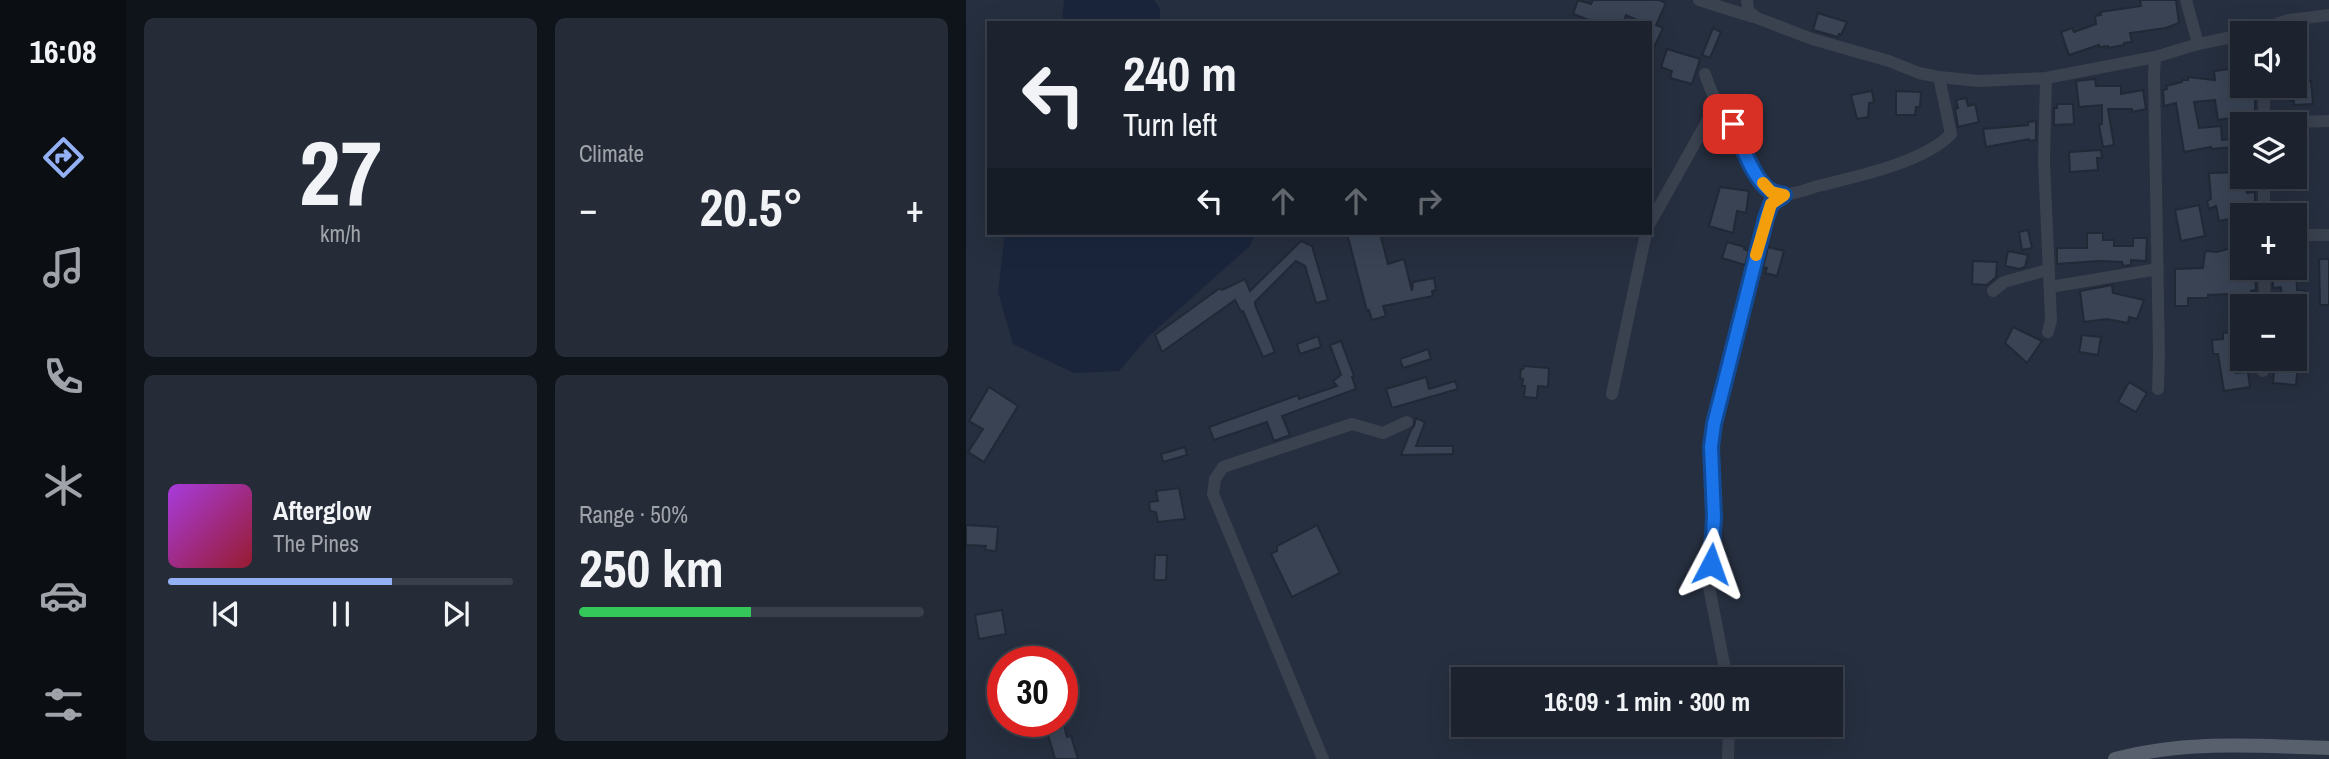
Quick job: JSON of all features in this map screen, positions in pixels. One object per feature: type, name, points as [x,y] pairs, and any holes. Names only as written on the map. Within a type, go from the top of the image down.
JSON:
[{"type":"main road","points":[[2115,759],[2166,748],[2204,745],[2329,748]]},
{"type":"street","points":[[1699,0],[1919,73],[1979,81],[2046,78],[2155,57],[2230,37]]},
{"type":"street","points":[[1747,0],[1748,11],[1757,18]]},
{"type":"street","points":[[2186,0],[2198,44]]},
{"type":"street","points":[[2286,21],[2329,15]]},
{"type":"street","points":[[2155,57],[2158,389]]},
{"type":"street","points":[[1705,74],[1710,91],[1733,124],[1760,179],[1771,192],[1784,195]]},
{"type":"street","points":[[1725,667],[1709,587],[1714,517],[1711,447],[1714,424],[1771,204],[1784,195],[1866,175],[1945,141],[1951,134],[1939,77]]},
{"type":"street","points":[[2046,78],[2044,161],[2051,320],[2048,332]]},
{"type":"street","points":[[1652,219],[1709,118],[1722,111]]},
{"type":"street","points":[[2307,122],[2329,121]]},
{"type":"street","points":[[1612,394],[1646,235]]},
{"type":"street","points":[[2307,235],[2329,235]]},
{"type":"street","points":[[2050,287],[2158,269]]},
{"type":"street","points":[[1993,291],[2004,282],[2047,270]]},
{"type":"street","points":[[1323,759],[1213,494],[1215,479],[1223,467],[1352,424],[1383,433],[1407,422]]},
{"type":"street","points":[[1728,759],[1729,737]]},
{"type":"water","points":[[1064,0],[1154,0],[1160,9],[1160,21],[1062,21]]},
{"type":"water","points":[[1005,235],[1254,235],[1250,246],[1150,335],[1119,371],[1074,373],[1013,344],[998,292]]},
{"type":"building","points":[[1578,0],[1591,4],[1593,0],[1659,0],[1666,3],[1656,25],[1663,28],[1652,52],[1652,21],[1640,21],[1626,15],[1624,21],[1592,21],[1573,14]]},
{"type":"building","points":[[2140,0],[2176,0],[2179,23],[2166,28],[2130,33],[2132,42],[2124,45],[2108,48],[2099,45],[2069,55],[2061,32],[2072,28],[2074,32],[2096,24],[2095,16],[2101,15],[2100,12],[2141,6]]},
{"type":"building","points":[[1818,13],[1847,22],[1841,35],[1838,37],[1813,30]]},
{"type":"building","points":[[1713,28],[1721,32],[1710,58],[1702,55]]},
{"type":"building","points":[[1667,49],[1700,59],[1692,84],[1670,78],[1672,71],[1661,67]]},
{"type":"building","points":[[2230,69],[2230,98],[2255,98],[2255,111],[2229,112],[2230,118],[2218,120],[2215,100],[2194,102],[2199,128],[2221,126],[2222,140],[2230,139],[2230,147],[2211,147],[2184,152],[2176,103],[2164,106],[2163,90],[2167,89],[2166,86],[2188,80],[2188,77],[2215,80],[2214,71]]},
{"type":"building","points":[[2095,79],[2096,86],[2121,86],[2121,94],[2143,90],[2146,109],[2132,112],[2132,109],[2108,109],[2114,145],[2103,147],[2099,125],[2102,124],[2102,105],[2079,107],[2076,81]]},
{"type":"building","points":[[2307,81],[2311,81],[2313,104],[2294,105],[2294,101],[2290,101],[2290,98],[2307,98]]},
{"type":"building","points":[[1872,91],[1874,102],[1869,103],[1868,117],[1857,119],[1851,95]]},
{"type":"building","points":[[1896,91],[1921,92],[1920,107],[1916,107],[1915,115],[1896,115]]},
{"type":"building","points":[[1966,98],[1968,106],[1975,104],[1979,122],[1958,127],[1956,100]]},
{"type":"building","points":[[2057,104],[2073,104],[2074,124],[2054,125],[2054,108],[2057,108]]},
{"type":"building","points":[[2036,121],[2036,140],[1986,147],[1983,129],[2028,125],[2028,122]]},
{"type":"building","points":[[2101,150],[2102,158],[2097,158],[2098,170],[2070,172],[2069,152]]},
{"type":"building","points":[[2230,172],[2230,189],[2255,192],[2255,203],[2230,203],[2230,229],[2229,219],[2219,221],[2216,206],[2209,209],[2209,173]]},
{"type":"building","points":[[1720,187],[1749,191],[1746,213],[1737,211],[1733,233],[1709,226]]},
{"type":"building","points":[[2199,205],[2205,236],[2181,241],[2175,210]]},
{"type":"building","points":[[2028,230],[2032,248],[2022,250],[2019,232]]},
{"type":"building","points":[[2087,233],[2103,233],[2103,240],[2114,240],[2114,246],[2133,246],[2133,238],[2147,238],[2146,261],[2131,260],[2131,265],[2123,266],[2122,262],[2098,261],[2057,264],[2057,248],[2087,248]]},
{"type":"building","points":[[1348,235],[1381,235],[1388,264],[1404,259],[1412,291],[1413,282],[1434,278],[1436,290],[1432,291],[1433,296],[1383,306],[1386,316],[1372,320],[1369,310],[1367,311]]},
{"type":"building","points":[[1301,241],[1312,246],[1328,300],[1316,303],[1305,266],[1296,261],[1255,302],[1275,352],[1263,357],[1243,311],[1241,312],[1235,300],[1162,352],[1155,335],[1220,288],[1222,290],[1245,279],[1250,291]]},
{"type":"building","points":[[1727,242],[1745,247],[1744,249],[1749,251],[1745,265],[1722,258]]},
{"type":"building","points":[[1768,247],[1784,251],[1777,276],[1765,273],[1767,268],[1763,267]]},
{"type":"building","points":[[2230,248],[2230,280],[2255,280],[2256,290],[2251,291],[2251,294],[2230,294],[2230,301],[2229,294],[2208,295],[2208,298],[2188,298],[2188,306],[2175,306],[2175,269],[2203,268],[2205,251],[2217,252]]},
{"type":"building","points":[[2008,251],[2028,255],[2025,267],[2019,269],[2005,266]]},
{"type":"building","points":[[2319,259],[2329,259],[2329,305],[2320,305]]},
{"type":"building","points":[[1973,261],[1997,262],[1996,277],[1987,285],[1972,284]]},
{"type":"building","points":[[2273,280],[2297,280],[2297,290],[2304,290],[2304,294],[2282,294],[2281,287],[2273,288]]},
{"type":"building","points":[[2112,285],[2113,293],[2144,300],[2137,319],[2129,317],[2128,323],[2107,319],[2084,322],[2080,291]]},
{"type":"building","points":[[2013,327],[2042,341],[2027,363],[2005,343]]},
{"type":"building","points":[[2230,332],[2230,371],[2248,372],[2250,387],[2224,391],[2218,354],[2213,354],[2212,340],[2223,339],[2223,333]]},
{"type":"building","points":[[2082,335],[2101,337],[2098,355],[2079,352]]},
{"type":"building","points":[[1318,336],[1321,347],[1300,354],[1297,344]]},
{"type":"building","points":[[1341,341],[1356,389],[1282,416],[1290,435],[1274,441],[1267,422],[1214,440],[1209,427],[1298,395],[1299,399],[1337,386],[1333,381],[1341,375],[1330,345]]},
{"type":"building","points":[[1428,349],[1431,359],[1403,368],[1400,359]]},
{"type":"building","points":[[1524,366],[1549,368],[1548,387],[1538,386],[1537,398],[1524,397],[1525,386],[1522,386],[1523,379],[1520,378]]},
{"type":"building","points":[[2274,371],[2297,371],[2296,385],[2273,383]]},
{"type":"building","points":[[1426,377],[1429,389],[1455,381],[1458,389],[1392,408],[1386,389]]},
{"type":"building","points":[[2129,382],[2147,393],[2136,412],[2118,402]]},
{"type":"building","points":[[989,387],[1018,406],[984,462],[968,452],[983,429],[969,421]]},
{"type":"building","points":[[1416,418],[1425,422],[1416,446],[1453,446],[1453,454],[1401,455]]},
{"type":"building","points":[[1185,447],[1187,455],[1163,462],[1161,454]]},
{"type":"building","points":[[1179,488],[1185,519],[1158,522],[1156,512],[1150,511],[1149,502],[1158,501],[1156,491]]},
{"type":"building","points":[[966,525],[998,527],[996,551],[985,550],[986,546],[966,545]]},
{"type":"building","points":[[1317,525],[1340,573],[1292,597],[1271,554],[1277,551],[1277,546]]},
{"type":"building","points":[[1155,555],[1167,555],[1166,580],[1154,580]]},
{"type":"building","points":[[1002,610],[1006,634],[979,639],[975,615]]},
{"type":"building","points":[[1049,737],[1071,737],[1078,759],[1055,759]]},
{"type":"slow traffic","points":[[1756,255],[1771,204],[1784,195],[1771,192],[1763,183]]},
{"type":"route","points":[[1711,564],[1714,517],[1711,447],[1714,424],[1766,218],[1771,204],[1784,195],[1771,192],[1760,179],[1733,124]]}]
